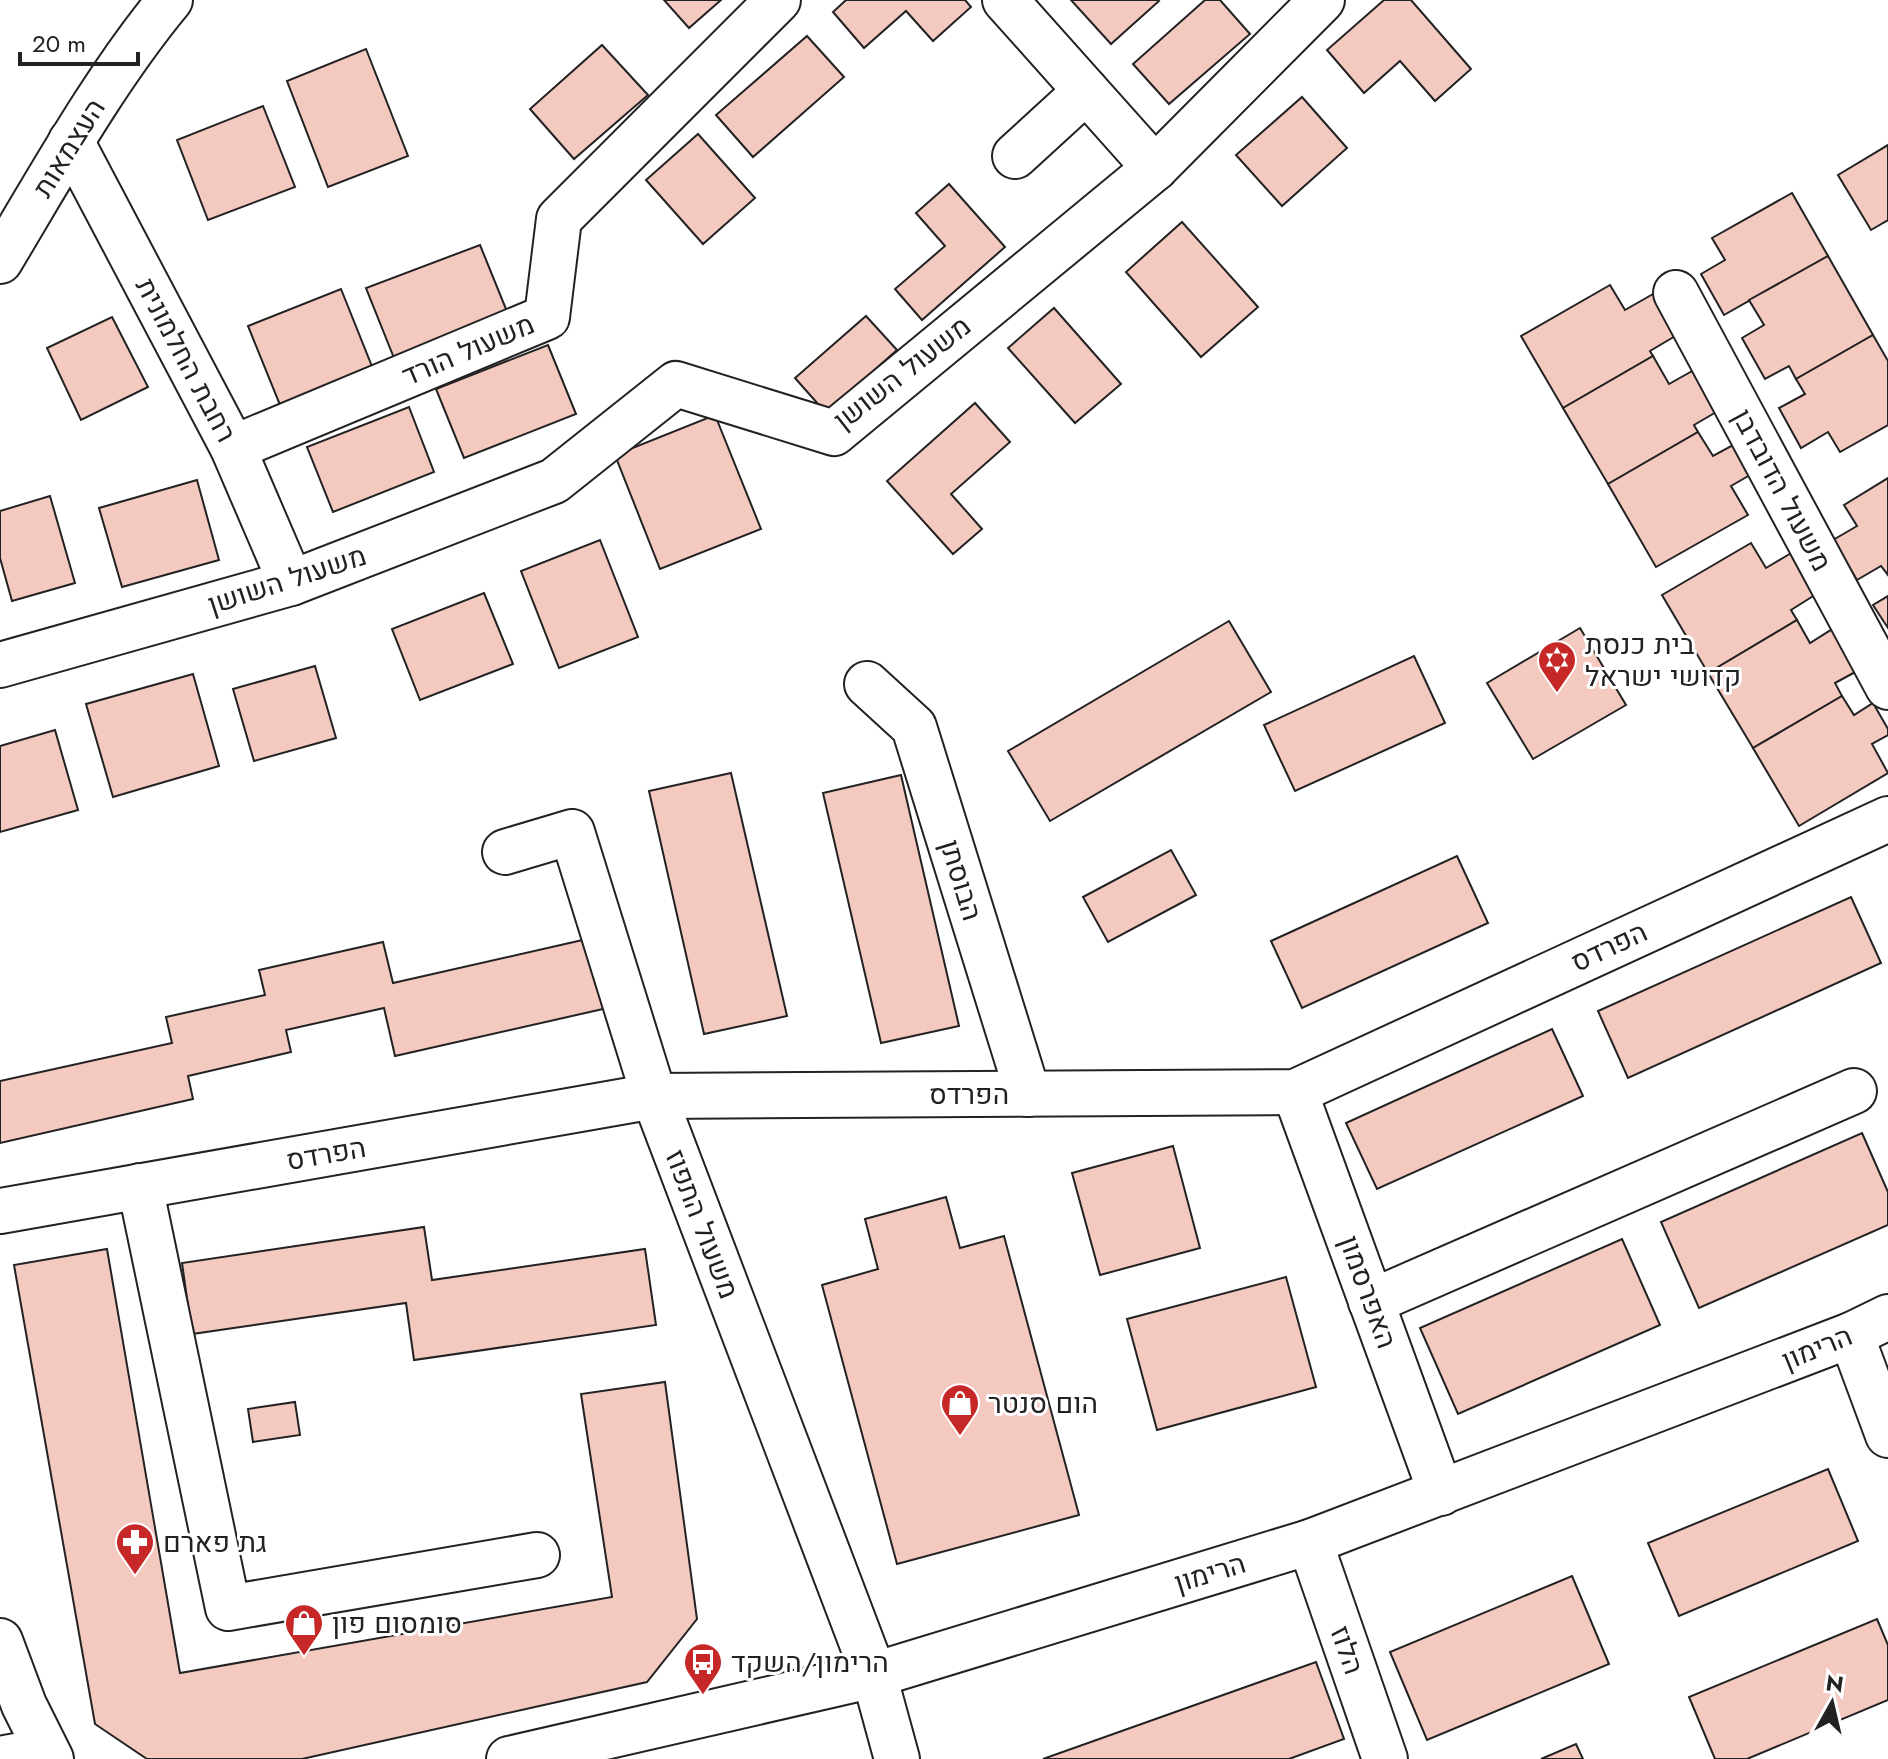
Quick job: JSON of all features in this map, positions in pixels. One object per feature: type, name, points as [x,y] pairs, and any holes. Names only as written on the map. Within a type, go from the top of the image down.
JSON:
[{"type":"street","name":"העצמאות","points":[[0,261],[71,141],[170,0]]},
{"type":"street","name":"משעול הורד","points":[[233,448],[547,317],[559,219],[778,0]]},
{"type":"street","points":[[1005,0],[1155,168]]},
{"type":"street","name":"משעול השושן","points":[[0,665],[291,583],[554,481],[676,384],[834,433],[1155,168],[1322,0]]},
{"type":"street","points":[[1015,156],[1086,91]]},
{"type":"street","name":"רחבת החלמונית","points":[[71,141],[233,448],[291,583]]},
{"type":"street","name":"משעול הדובדבן","points":[[1676,293],[1888,687]]},
{"type":"street","name":"הבוסתן","points":[[867,684],[914,727],[1028,1094]]},
{"type":"street","name":"הפרדס","points":[[0,1211],[654,1096],[1295,1092],[1888,819]]},
{"type":"street","name":"משעול התפוז","points":[[505,852],[572,832],[654,1096],[874,1675],[897,1759]]},
{"type":"street","points":[[1371,1302],[1854,1091]]},
{"type":"street","name":"האפרסמון","points":[[1295,1092],[1441,1493]]},
{"type":"street","points":[[140,1186],[228,1608],[537,1555]]},
{"type":"street","points":[[1870,1326],[1888,1435]]},
{"type":"street","name":"הרימון","points":[[509,1759],[874,1675],[1310,1542],[1870,1326]]},
{"type":"street","name":"הלוז","points":[[1310,1542],[1385,1759]]},
{"type":"street","points":[[0,1641],[24,1705],[51,1759]]},
{"type":"street","points":[[0,1759],[21,1755],[43,1759]]},
{"type":"building","points":[[664,0],[721,0],[689,28]]},
{"type":"building","points":[[846,0],[965,0],[971,7],[933,41],[906,11],[864,48],[833,12]]},
{"type":"building","points":[[1071,0],[1158,0],[1159,1],[1111,44]]},
{"type":"building","points":[[1205,0],[1220,0],[1250,34],[1169,104],[1133,64]]},
{"type":"building","points":[[1384,0],[1411,0],[1471,69],[1435,101],[1400,61],[1364,93],[1327,50]]},
{"type":"building","points":[[807,36],[844,77],[753,157],[716,115]]},
{"type":"building","points":[[602,45],[648,95],[574,159],[530,109]]},
{"type":"building","points":[[366,49],[408,156],[328,187],[287,81]]},
{"type":"building","points":[[1302,97],[1347,148],[1282,206],[1236,155]]},
{"type":"building","points":[[263,106],[295,187],[208,220],[177,140]]},
{"type":"building","points":[[698,134],[755,198],[703,244],[646,180]]},
{"type":"building","points":[[1888,145],[1888,220],[1871,230],[1838,175]]},
{"type":"building","points":[[949,184],[1005,247],[922,320],[895,289],[945,246],[916,213]]},
{"type":"building","points":[[1792,193],[1828,256],[1724,315],[1701,274],[1725,260],[1712,238]]},
{"type":"building","points":[[1182,222],[1258,307],[1201,357],[1126,272]]},
{"type":"building","points":[[480,245],[508,314],[394,358],[366,288]]},
{"type":"building","points":[[1828,256],[1873,335],[1796,379],[1789,366],[1765,379],[1742,338],[1764,325],[1749,300]]},
{"type":"building","points":[[1610,285],[1625,310],[1653,294],[1677,335],[1650,351],[1653,356],[1563,408],[1521,336]]},
{"type":"building","points":[[341,289],[373,369],[280,405],[248,326]]},
{"type":"building","points":[[1054,308],[1121,384],[1075,423],[1008,348]]},
{"type":"building","points":[[866,316],[897,350],[826,413],[795,378]]},
{"type":"building","points":[[112,317],[148,387],[81,420],[47,348]]},
{"type":"building","points":[[1873,335],[1888,361],[1888,425],[1840,452],[1828,432],[1801,448],[1779,408],[1805,394],[1796,379]]},
{"type":"building","points":[[548,345],[576,414],[464,458],[436,389]]},
{"type":"building","points":[[1653,356],[1669,384],[1694,370],[1718,411],[1694,425],[1698,432],[1608,484],[1563,408]]},
{"type":"building","points":[[975,403],[1010,442],[951,494],[982,529],[953,554],[887,481]]},
{"type":"building","points":[[409,407],[434,472],[333,512],[307,447]]},
{"type":"building","points":[[715,415],[761,529],[660,569],[615,455]]},
{"type":"building","points":[[1698,432],[1713,456],[1733,445],[1750,475],[1731,486],[1748,515],[1656,567],[1608,484]]},
{"type":"building","points":[[1888,478],[1888,575],[1881,566],[1857,580],[1833,540],[1857,526],[1844,505]]},
{"type":"building","points":[[197,480],[219,560],[122,587],[99,508]]},
{"type":"building","points":[[50,496],[75,583],[12,601],[0,558],[0,511]]},
{"type":"building","points":[[600,540],[638,637],[559,668],[521,571]]},
{"type":"building","points":[[1751,543],[1766,568],[1793,552],[1818,593],[1791,610],[1797,620],[1708,673],[1662,595]]},
{"type":"building","points":[[484,593],[513,664],[420,700],[392,629]]},
{"type":"building","points":[[1888,596],[1888,628],[1873,605]]},
{"type":"building","points":[[1797,620],[1810,643],[1834,628],[1859,670],[1835,683],[1842,696],[1753,748],[1708,673]]},
{"type":"building","points":[[1229,621],[1271,692],[1050,821],[1008,751]]},
{"type":"building","name":"בית כנסת קדושי ישראל","points":[[1580,628],[1626,705],[1533,759],[1487,683]]},
{"type":"building","points":[[1414,656],[1445,723],[1295,791],[1264,725]]},
{"type":"building","points":[[315,666],[336,738],[254,761],[233,689]]},
{"type":"building","points":[[193,674],[219,766],[113,797],[86,704]]},
{"type":"building","points":[[1842,696],[1854,715],[1873,703],[1888,729],[1888,735],[1872,744],[1888,773],[1799,826],[1753,748]]},
{"type":"building","points":[[55,730],[78,810],[0,832],[0,746]]},
{"type":"building","points":[[731,773],[787,1016],[704,1034],[649,791]]},
{"type":"building","points":[[901,775],[959,1026],[881,1043],[823,793]]},
{"type":"building","points":[[1171,850],[1196,895],[1108,942],[1083,897]]},
{"type":"building","points":[[1457,856],[1488,923],[1302,1008],[1271,941]]},
{"type":"building","points":[[1851,897],[1881,963],[1628,1078],[1598,1011]]},
{"type":"building","points":[[587,939],[603,1009],[395,1056],[384,1008],[286,1030],[291,1052],[188,1076],[193,1099],[0,1143],[0,1081],[172,1043],[166,1017],[265,995],[259,970],[383,942],[393,983]]},
{"type":"building","points":[[1552,1029],[1583,1096],[1377,1189],[1346,1123]]},
{"type":"building","points":[[1862,1133],[1888,1192],[1888,1225],[1699,1308],[1661,1222]]},
{"type":"building","points":[[1173,1146],[1200,1248],[1100,1275],[1072,1173]]},
{"type":"building","points":[[946,1197],[960,1248],[1004,1236],[1079,1515],[897,1564],[822,1285],[878,1269],[865,1219]]},
{"type":"building","points":[[424,1227],[432,1280],[645,1249],[656,1325],[414,1360],[406,1303],[192,1334],[182,1263]]},
{"type":"building","points":[[1622,1239],[1660,1325],[1458,1414],[1420,1328]]},
{"type":"building","points":[[107,1249],[180,1673],[612,1597],[581,1394],[665,1382],[697,1619],[647,1682],[302,1759],[147,1759],[95,1724],[14,1265]]},
{"type":"building","points":[[1286,1277],[1316,1387],[1157,1430],[1127,1319]]},
{"type":"building","points":[[295,1402],[300,1435],[253,1442],[248,1409]]},
{"type":"building","points":[[1828,1469],[1858,1541],[1679,1616],[1648,1543]]},
{"type":"building","points":[[1572,1576],[1609,1664],[1427,1740],[1390,1652]]},
{"type":"building","points":[[1877,1619],[1888,1645],[1888,1700],[1747,1759],[1715,1759],[1689,1697]]},
{"type":"building","points":[[1316,1662],[1344,1739],[1289,1759],[1043,1759]]},
{"type":"building","points":[[1576,1744],[1583,1759],[1541,1759]]},
{"type":"place","name":"בית כנסת קדושי ישראל","points":[[1557,694]]},
{"type":"place","name":"הום סנטר","points":[[960,1437]]},
{"type":"place","name":"גת פארם","points":[[135,1576]]},
{"type":"place","name":"סומסום פון","points":[[304,1657]]},
{"type":"place","name":"הרימון/השקד","points":[[703,1696]]}]
